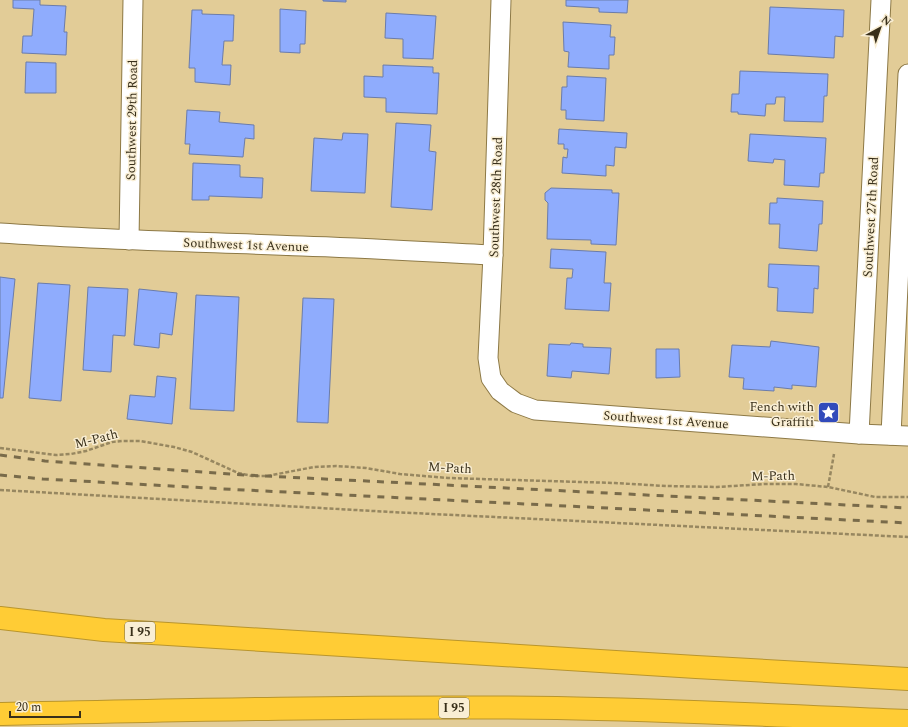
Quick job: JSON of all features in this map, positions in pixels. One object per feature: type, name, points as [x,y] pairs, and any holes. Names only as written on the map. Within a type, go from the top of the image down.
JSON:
[{"type":"highway","name":"I 95","points":[[0,618],[112,630],[908,679]]},
{"type":"highway","name":"I 95","points":[[0,714],[274,708],[559,708],[908,721]]},
{"type":"street","name":"Southwest 29th Road","points":[[129,240],[133,0]]},
{"type":"street","name":"Southwest 28th Road","points":[[500,392],[491,378],[488,358],[493,255],[501,0]]},
{"type":"street","name":"Southwest 27th Road","points":[[859,434],[881,0]]},
{"type":"street","points":[[900,436],[908,74]]},
{"type":"street","name":"Southwest 1st Avenue","points":[[0,233],[129,240],[304,246],[493,255]]},
{"type":"street","name":"Southwest 1st Avenue","points":[[500,392],[516,403],[535,410],[900,436]]},
{"type":"path","name":"M-Path","points":[[0,448],[56,455],[86,451],[112,442],[140,441],[192,452],[238,474],[252,476],[268,476],[314,467],[336,466],[366,468],[400,474],[448,478],[717,487],[796,484],[828,487],[875,497],[908,497]]},
{"type":"path","points":[[828,487],[834,450]]},
{"type":"path","points":[[0,490],[383,512],[908,537]]},
{"type":"building","points":[[13,0],[40,0],[40,5],[66,6],[64,32],[67,32],[66,55],[22,53],[23,36],[32,36],[34,9],[13,8]]},
{"type":"building","points":[[346,0],[346,2],[323,1]]},
{"type":"building","points":[[566,0],[628,0],[627,13],[599,12],[599,8],[566,6]]},
{"type":"building","points":[[770,7],[844,10],[843,37],[835,36],[834,58],[768,54]]},
{"type":"building","points":[[280,9],[306,11],[305,44],[300,44],[300,53],[280,52]]},
{"type":"building","points":[[192,10],[202,10],[202,14],[234,15],[233,41],[224,41],[222,65],[231,65],[230,85],[195,82],[195,68],[189,68]]},
{"type":"building","points":[[386,13],[436,16],[433,59],[403,58],[403,39],[385,38]]},
{"type":"building","points":[[563,22],[611,25],[610,37],[615,37],[614,55],[609,55],[609,69],[568,67],[569,52],[564,51]]},
{"type":"building","points":[[26,62],[56,63],[56,93],[25,93]]},
{"type":"building","points":[[383,65],[433,67],[433,73],[439,73],[437,114],[386,112],[386,98],[364,97],[364,76],[383,77]]},
{"type":"building","points":[[740,71],[828,74],[827,96],[824,96],[823,122],[784,121],[785,97],[776,97],[775,104],[766,104],[765,116],[731,112],[732,94],[739,94]]},
{"type":"building","points":[[567,76],[606,78],[604,121],[566,119],[566,110],[561,110],[562,87],[567,87]]},
{"type":"building","points":[[187,110],[220,112],[219,122],[254,125],[254,139],[245,138],[243,157],[189,154],[190,144],[185,144]]},
{"type":"building","points":[[396,123],[431,125],[429,151],[436,152],[432,210],[391,207]]},
{"type":"building","points":[[559,129],[627,133],[626,148],[615,147],[614,166],[606,165],[606,176],[562,173],[563,157],[567,158],[568,149],[564,149],[564,144],[558,144]]},
{"type":"building","points":[[343,133],[368,134],[365,193],[311,191],[314,138],[342,140]]},
{"type":"building","points":[[750,134],[826,138],[824,173],[820,173],[819,187],[784,185],[785,160],[774,159],[773,163],[748,161]]},
{"type":"building","points":[[193,163],[240,165],[240,177],[263,178],[262,198],[209,196],[209,200],[192,200]]},
{"type":"building","points":[[551,188],[612,190],[612,193],[619,193],[616,245],[591,244],[591,240],[547,239],[548,203],[545,200],[545,193]]},
{"type":"building","points":[[777,198],[823,201],[822,224],[819,224],[817,251],[779,248],[780,224],[769,224],[770,203],[777,203]]},
{"type":"building","points":[[551,249],[606,252],[604,283],[611,283],[609,311],[565,309],[567,278],[572,278],[573,269],[550,268]]},
{"type":"building","points":[[769,264],[819,266],[818,289],[814,288],[813,313],[777,311],[778,288],[768,287]]},
{"type":"building","points":[[0,277],[15,279],[3,398],[0,398]]},
{"type":"building","points":[[38,283],[70,285],[61,401],[29,398]]},
{"type":"building","points":[[88,287],[128,289],[125,336],[113,335],[111,372],[83,370]]},
{"type":"building","points":[[139,289],[177,293],[172,335],[160,333],[159,348],[134,345]]},
{"type":"building","points":[[196,295],[239,297],[234,411],[190,409]]},
{"type":"building","points":[[303,298],[334,299],[328,423],[297,422]]},
{"type":"building","points":[[771,341],[819,347],[816,387],[792,385],[792,389],[774,387],[774,391],[743,389],[744,378],[729,377],[732,345],[770,347]]},
{"type":"building","points":[[571,343],[583,344],[583,347],[611,348],[609,374],[572,371],[571,378],[547,376],[549,344],[570,345]]},
{"type":"building","points":[[656,349],[679,349],[680,377],[656,378]]},
{"type":"building","points":[[157,376],[176,378],[172,424],[127,419],[130,395],[155,397]]},
{"type":"railway","points":[[0,455],[45,461],[245,475],[908,508]]},
{"type":"railway","points":[[0,475],[43,479],[244,490],[908,523]]},
{"type":"place","name":"Fench with Graffiti","points":[[829,413]]}]
